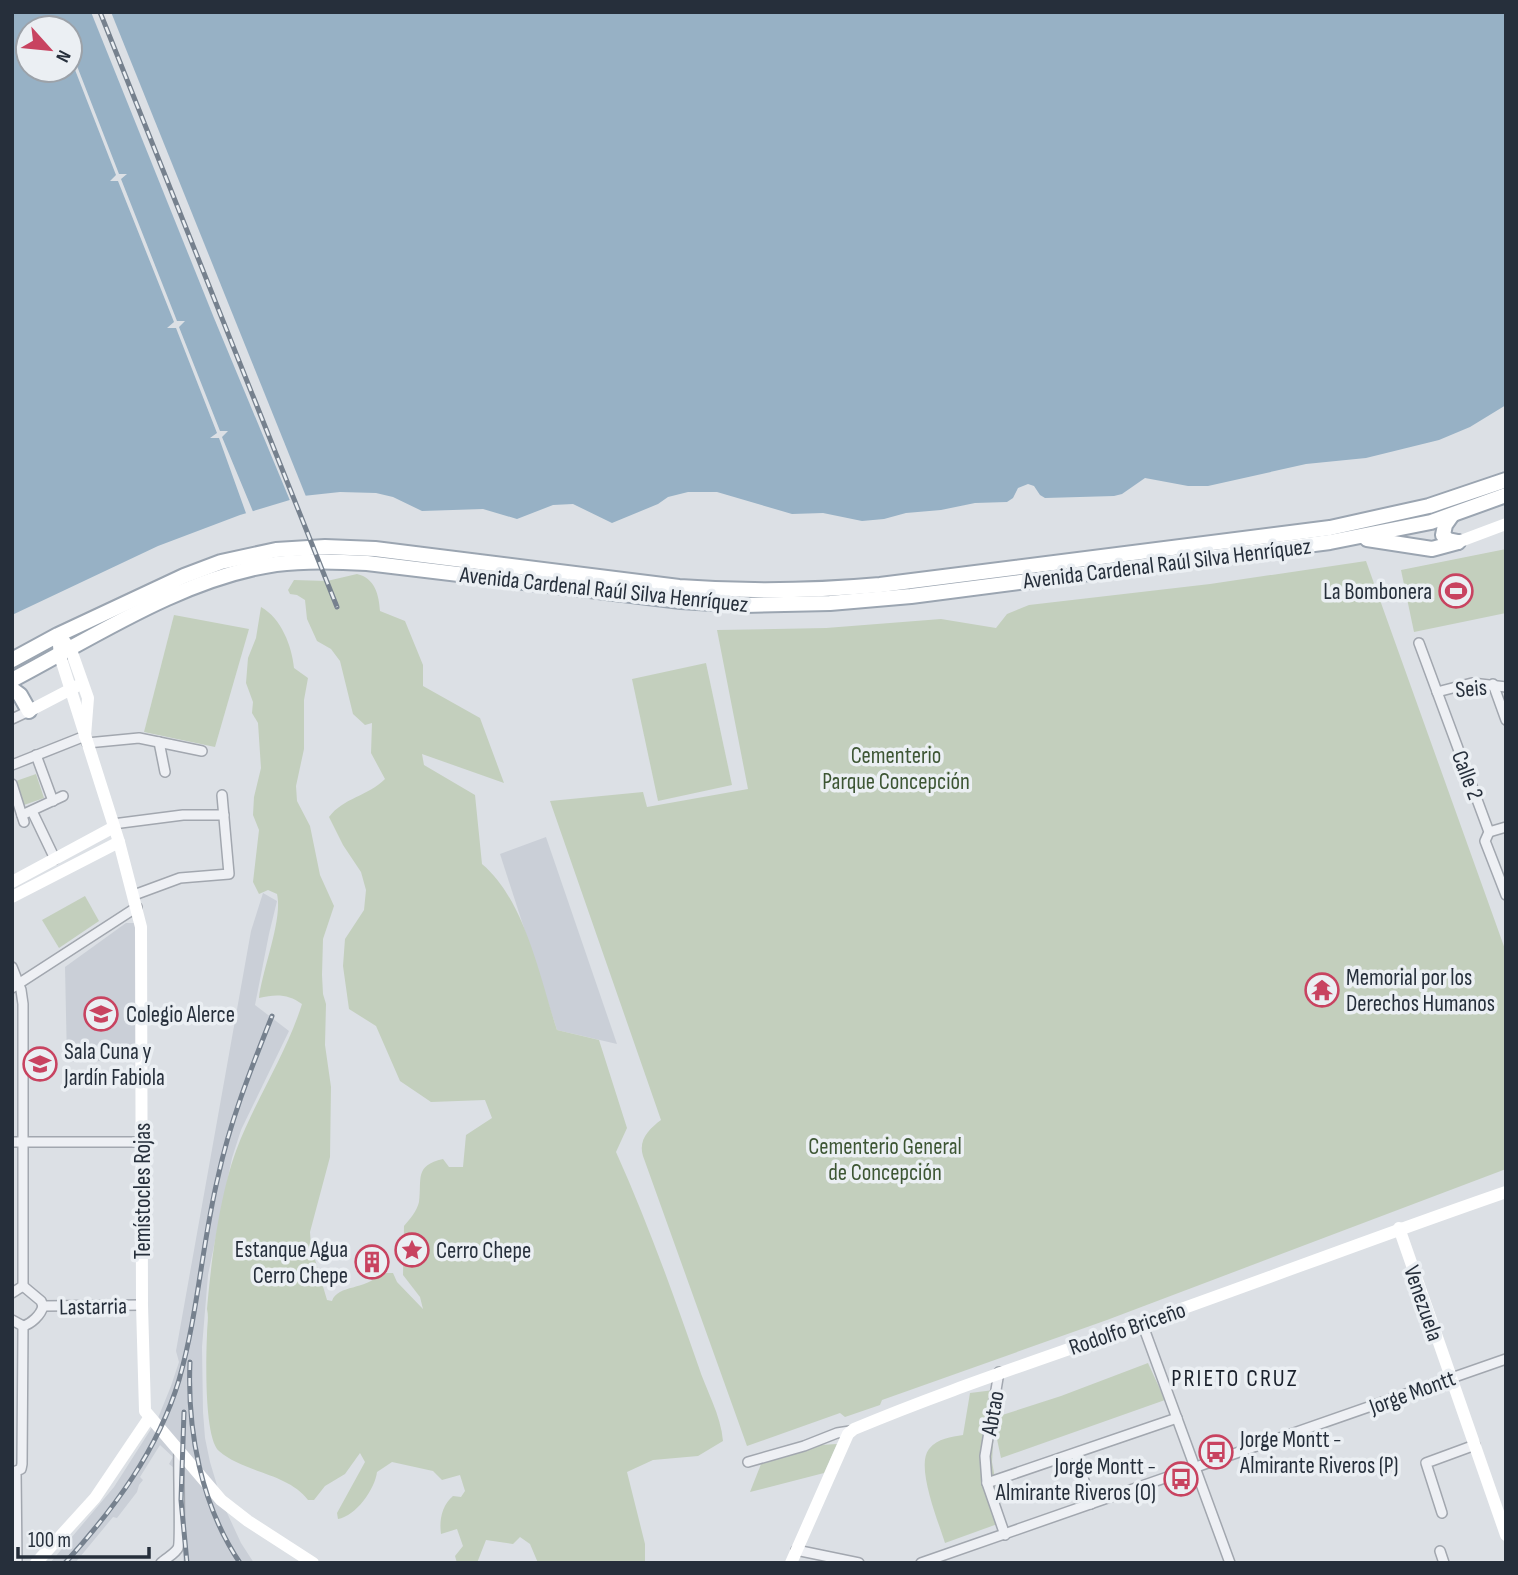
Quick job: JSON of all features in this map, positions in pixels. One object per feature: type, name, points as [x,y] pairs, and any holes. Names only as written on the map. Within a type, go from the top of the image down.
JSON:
[{"type":"main road","name":"Avenida Cardenal Raúl Silva Henríquez","points":[[12,660],[58,635],[202,569],[243,556],[288,549],[375,549],[564,575],[691,588],[820,589],[944,577],[1330,528],[1429,506],[1506,480]]},
{"type":"main road","name":"Avenida Cardenal Raúl Silva Henríquez","points":[[12,681],[182,592],[238,572],[289,562],[367,563],[652,599],[772,605],[852,601],[911,596],[1305,546],[1431,522],[1506,495]]},
{"type":"main road","points":[[1452,515],[1445,525],[1443,535],[1448,540],[1458,542]]},
{"type":"main road","points":[[1355,537],[1432,549],[1458,542]]},
{"type":"main road","points":[[12,689],[22,698],[29,711]]},
{"type":"street","points":[[1458,542],[1506,524]]},
{"type":"street","name":"Temístocles Rojas","points":[[58,635],[65,653],[84,682],[89,705],[86,740]]},
{"type":"street","name":"Calle 2","points":[[1419,643],[1489,832],[1485,841],[1506,895]]},
{"type":"street","name":"Temístocles Rojas","points":[[65,653],[70,690],[114,826],[136,901],[142,934],[142,1305],[144,1403],[149,1418]]},
{"type":"street","points":[[12,719],[84,682]]},
{"type":"street","name":"Seis","points":[[1437,692],[1472,683],[1506,687]]},
{"type":"street","points":[[1493,684],[1506,720]]},
{"type":"street","points":[[12,765],[86,740],[139,738],[202,751]]},
{"type":"street","points":[[159,742],[165,772]]},
{"type":"street","points":[[36,755],[53,800]]},
{"type":"street","points":[[12,784],[23,819],[32,811],[63,796]]},
{"type":"street","points":[[16,986],[136,901],[180,878],[229,874],[222,795]]},
{"type":"street","points":[[32,811],[55,859]]},
{"type":"street","points":[[12,882],[114,826],[183,815],[224,815]]},
{"type":"street","points":[[1489,832],[1506,827]]},
{"type":"street","points":[[12,897],[118,842]]},
{"type":"street","points":[[12,967],[23,1004],[23,1286]]},
{"type":"street","points":[[12,1142],[143,1142]]},
{"type":"street","name":"Rodolfo Briceño","points":[[748,1462],[804,1446],[837,1433],[850,1432],[999,1372],[1506,1192]]},
{"type":"street","name":"Venezuela","points":[[1399,1228],[1506,1535]]},
{"type":"street","points":[[12,1293],[23,1286]]},
{"type":"street","points":[[12,1321],[23,1326],[42,1311],[41,1301],[23,1286]]},
{"type":"street","name":"Lastarria","points":[[43,1306],[142,1305]]},
{"type":"street","points":[[1142,1323],[1230,1563]]},
{"type":"street","points":[[17,1563],[14,1471],[22,1464],[23,1326]]},
{"type":"street","name":"Jorge Montt","points":[[921,1563],[1506,1359]]},
{"type":"street","name":"Abtao","points":[[999,1372],[985,1456],[987,1483],[1005,1535]]},
{"type":"street","points":[[36,1563],[94,1498],[149,1418],[231,1509],[313,1563]]},
{"type":"street","points":[[987,1483],[1177,1418]]},
{"type":"street","points":[[850,1432],[793,1557],[859,1563]]},
{"type":"street","points":[[1442,1513],[1426,1463],[1475,1445]]},
{"type":"street","points":[[161,1563],[177,1549],[181,1539],[178,1506],[179,1452]]},
{"type":"street","points":[[1076,1454],[1091,1504]]},
{"type":"street","points":[[1440,1551],[1444,1563]]},
{"type":"shaded area","points":[[546,837],[617,1044],[557,1030],[500,854]]},
{"type":"shaded area","points":[[263,893],[277,901],[255,1005],[289,1031],[241,1130],[232,1158],[208,1275],[202,1347],[203,1412],[210,1462],[222,1502],[241,1543],[254,1563],[183,1563],[182,1510],[174,1497],[177,1470],[169,1464],[173,1457],[160,1445],[140,1477],[143,1480],[137,1492],[117,1518],[113,1517],[75,1563],[50,1563],[114,1487],[158,1418],[179,1362],[176,1351],[251,931]]},
{"type":"shaded area","name":"Colegio Alerce","points":[[126,923],[137,923],[137,1060],[67,1062],[65,967]]},
{"type":"green space","name":"La Bombonera","points":[[1506,549],[1506,613],[1414,632],[1401,570]]},
{"type":"green space","name":"Cementerio General de Concepción","points":[[1366,561],[1506,952],[1506,1169],[1107,1320],[882,1400],[880,1405],[845,1417],[840,1413],[747,1446],[643,1156],[643,1140],[661,1120],[550,801],[643,792],[647,807],[748,789],[717,630],[826,628],[941,619],[996,628],[1007,614],[1029,605],[1210,584]]},
{"type":"green space","points":[[357,574],[372,583],[380,611],[405,621],[423,665],[423,686],[480,718],[504,783],[422,754],[424,765],[475,795],[482,864],[497,879],[520,919],[557,1030],[599,1040],[627,1128],[616,1152],[659,1257],[719,1422],[723,1441],[698,1456],[653,1460],[627,1472],[645,1544],[645,1561],[642,1563],[538,1563],[530,1544],[520,1537],[513,1544],[486,1540],[477,1563],[457,1563],[455,1556],[463,1546],[457,1529],[441,1534],[440,1523],[449,1500],[453,1496],[461,1497],[465,1491],[460,1475],[442,1480],[433,1471],[392,1462],[377,1472],[369,1494],[358,1507],[338,1519],[337,1513],[365,1462],[360,1453],[345,1474],[325,1486],[314,1500],[308,1500],[278,1478],[229,1458],[219,1451],[214,1443],[207,1396],[207,1309],[221,1208],[236,1151],[288,1041],[302,1004],[282,996],[259,998],[275,931],[278,904],[277,894],[268,890],[259,894],[253,882],[259,830],[253,815],[254,797],[261,768],[258,723],[252,713],[253,702],[246,683],[248,658],[256,638],[261,607],[280,625],[291,651],[294,668],[308,678],[304,700],[304,749],[296,786],[297,801],[310,826],[320,875],[334,906],[323,939],[322,975],[326,1004],[325,1045],[331,1087],[330,1157],[310,1232],[311,1246],[327,1300],[332,1301],[340,1292],[368,1283],[381,1273],[393,1273],[397,1282],[423,1309],[420,1297],[403,1275],[404,1226],[419,1202],[421,1174],[427,1165],[443,1159],[449,1167],[463,1167],[466,1135],[492,1118],[485,1100],[431,1102],[400,1081],[376,1026],[349,1009],[343,966],[345,939],[364,910],[366,890],[361,872],[329,817],[341,805],[385,779],[371,753],[372,723],[365,725],[353,714],[340,661],[331,649],[317,641],[307,619],[305,600],[290,594],[288,590],[294,580],[327,581]]},
{"type":"green space","points":[[174,615],[249,629],[215,747],[144,732]]},
{"type":"green space","points":[[706,663],[732,785],[658,801],[632,679]]},
{"type":"green space","points":[[36,774],[44,798],[24,805],[16,781]]},
{"type":"green space","points":[[85,896],[99,921],[59,948],[42,920]]},
{"type":"green space","points":[[1148,1363],[1165,1400],[1001,1458],[994,1425],[992,1462],[1003,1522],[945,1543],[926,1481],[925,1457],[936,1442],[963,1435],[970,1393],[1002,1389],[996,1417]]},
{"type":"green space","points":[[837,1444],[824,1473],[750,1492],[763,1459],[804,1446]]},
{"type":"water","points":[[12,12],[1506,12],[1506,405],[1470,427],[1439,440],[1366,458],[1306,464],[1208,486],[1188,486],[1145,478],[1122,494],[1114,496],[1045,498],[1034,486],[1028,484],[1018,488],[1013,498],[1007,502],[975,503],[862,521],[823,513],[792,514],[717,492],[688,492],[668,497],[658,504],[612,523],[573,504],[553,505],[517,519],[483,509],[422,511],[393,497],[376,493],[340,492],[303,496],[240,515],[158,546],[12,615]]},
{"type":"pier","points":[[91,12],[111,12],[307,499],[291,503]]},
{"type":"pier","points":[[81,84],[84,84],[119,174],[127,174],[121,179],[177,321],[185,321],[179,327],[220,431],[228,431],[222,437],[254,514],[247,516],[219,438],[210,438],[217,433],[176,328],[167,328],[174,322],[118,181],[110,181],[116,175]]},
{"type":"railway","points":[[100,12],[337,607]]},
{"type":"railway","points":[[65,1563],[101,1521],[132,1478],[170,1406],[191,1330],[223,1156],[242,1095],[272,1016]]},
{"type":"railway","points":[[190,1362],[191,1414],[199,1466],[215,1517],[240,1563]]},
{"type":"railway","points":[[184,1412],[181,1500],[187,1563]]},
{"type":"place","name":"La Bombonera","points":[[1456,591]]},
{"type":"place","name":"Memorial por los Derechos Humanos","points":[[1322,990]]},
{"type":"place","name":"Colegio Alerce","points":[[101,1014]]},
{"type":"place","name":"Sala Cuna y Jardín Fabiola","points":[[40,1064]]},
{"type":"place","name":"Cerro Chepe","points":[[412,1250]]},
{"type":"place","name":"Estanque Agua Cerro Chepe","points":[[372,1262]]},
{"type":"place","name":"Jorge Montt - Almirante Riveros (P)","points":[[1216,1452]]},
{"type":"place","name":"Jorge Montt - Almirante Riveros (O)","points":[[1181,1479]]},
{"type":"district","name":"PRIETO CRUZ","points":[[1235,1378]]},
{"type":"park label","name":"Cementerio Parque Concepción","points":[[896,768]]}]
